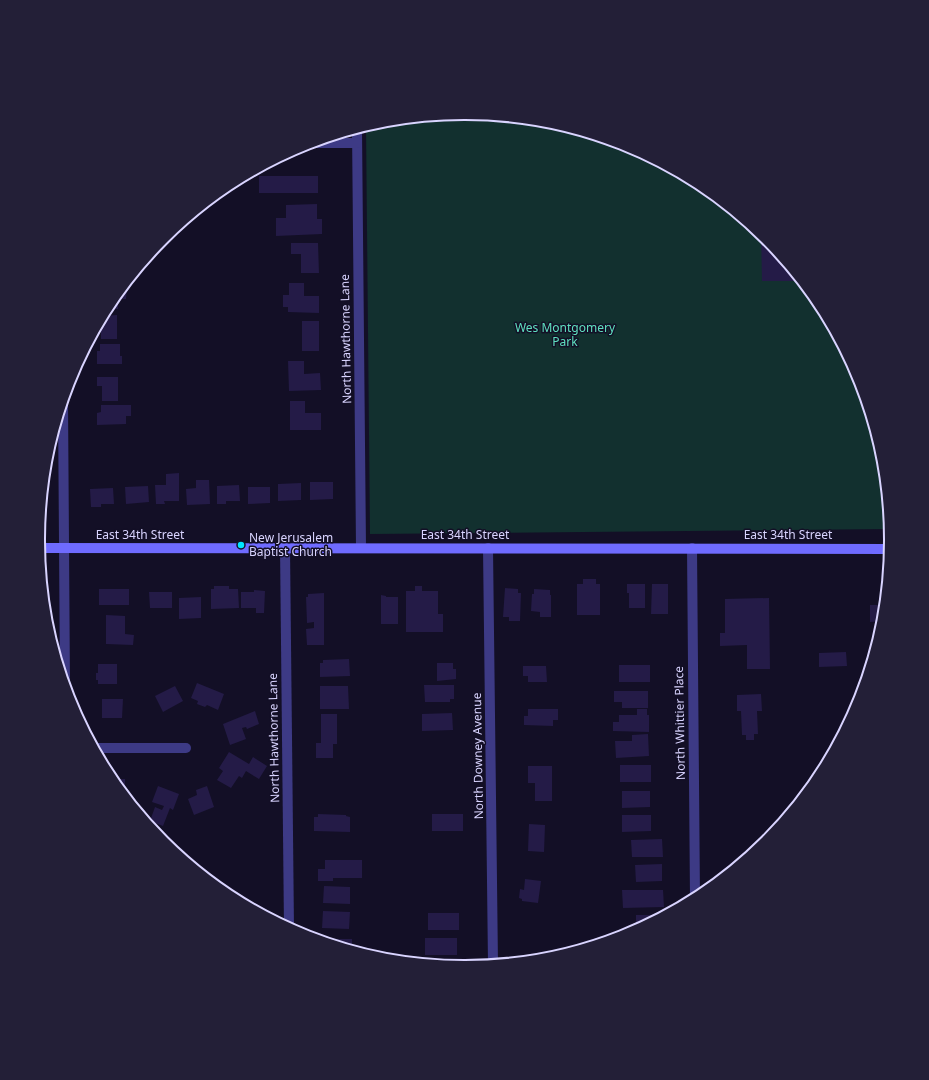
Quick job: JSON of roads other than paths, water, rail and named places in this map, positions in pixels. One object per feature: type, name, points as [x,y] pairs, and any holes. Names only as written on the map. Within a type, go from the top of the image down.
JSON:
[{"type":"main road","name":"East 34th Street","points":[[45,548],[884,548]]},
{"type":"street","name":"North Hawthorne Lane","points":[[357,135],[361,548]]},
{"type":"street","points":[[329,143],[357,144]]},
{"type":"street","points":[[63,418],[65,668]]},
{"type":"street","name":"North Hawthorne Lane","points":[[285,547],[289,921]]},
{"type":"street","name":"North Downey Avenue","points":[[488,548],[493,959]]},
{"type":"street","name":"North Whittier Place","points":[[692,548],[695,891]]},
{"type":"street","points":[[100,748],[186,748]]},
{"type":"place","name":"New Jerusalem Baptist Church","points":[[241,545]]},
{"type":"park label","name":"Wes Montgomery Park","points":[[565,335]]}]
